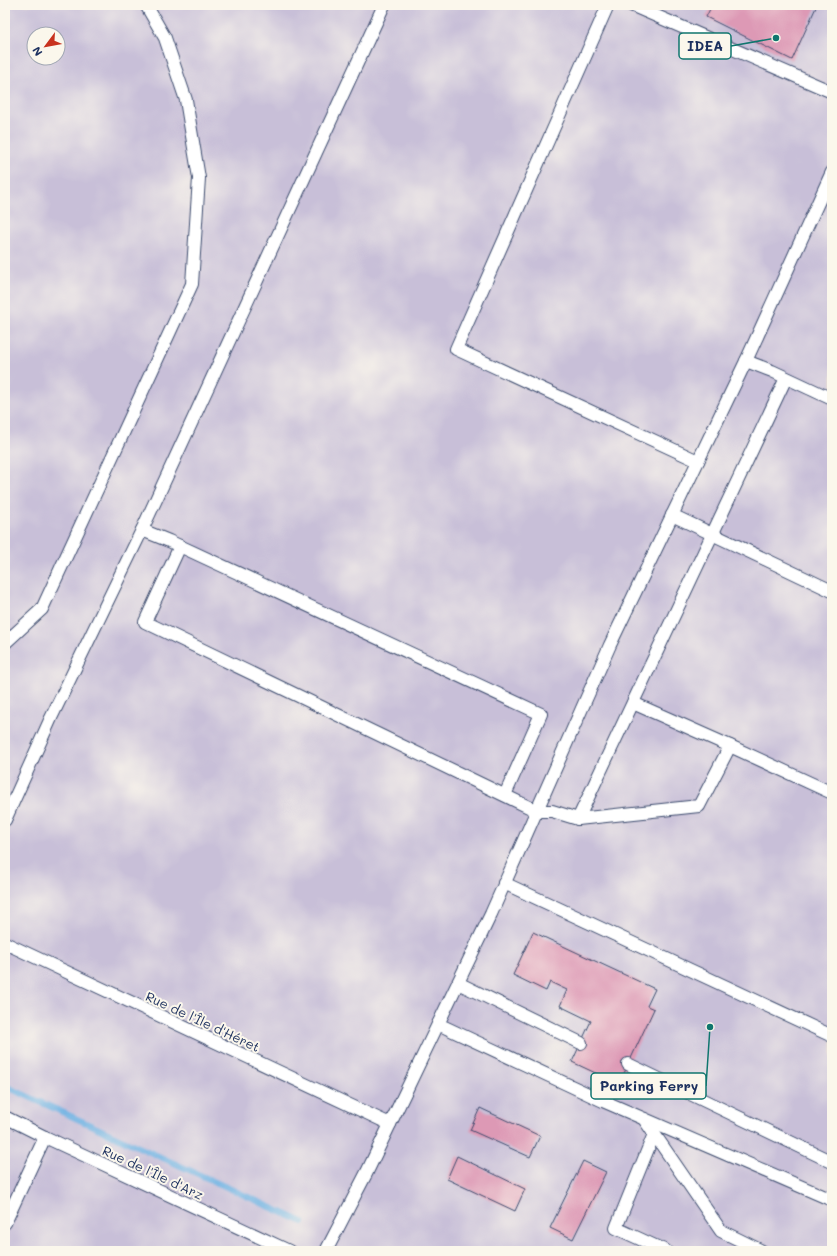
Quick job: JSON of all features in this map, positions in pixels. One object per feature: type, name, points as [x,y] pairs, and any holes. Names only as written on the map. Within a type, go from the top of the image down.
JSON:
[{"type":"lane","points":[[5,643],[42,609],[192,284],[199,178],[186,100],[165,38],[146,5]]},
{"type":"lane","points":[[5,820],[142,530],[384,5]]},
{"type":"lane","points":[[608,5],[456,349],[698,461]]},
{"type":"lane","points":[[631,5],[832,92]]},
{"type":"lane","points":[[326,1251],[367,1172],[458,983],[610,646],[746,361],[832,172]]},
{"type":"lane","points":[[746,361],[832,399]]},
{"type":"lane","points":[[578,819],[786,378]]},
{"type":"lane","points":[[672,515],[832,591]]},
{"type":"lane","points":[[142,530],[180,546],[541,714],[504,795]]},
{"type":"lane","points":[[180,546],[145,622],[537,810],[552,811],[578,819],[699,806],[730,746]]},
{"type":"lane","points":[[633,703],[832,793]]},
{"type":"lane","points":[[504,883],[832,1036]]},
{"type":"lane","name":"Rue de l'Île d'Héret","points":[[5,943],[390,1124]]},
{"type":"lane","points":[[458,983],[581,1043]]},
{"type":"lane","points":[[438,1024],[596,1097],[832,1200]]},
{"type":"lane","points":[[628,1064],[832,1162]]},
{"type":"lane","name":"Rue de l'Île d'Arz","points":[[5,1117],[44,1137],[289,1251]]},
{"type":"lane","points":[[644,1118],[721,1231],[762,1251]]},
{"type":"lane","points":[[654,1134],[616,1228],[666,1251]]},
{"type":"lane","points":[[5,1222],[44,1137]]},
{"type":"shaded area","points":[[5,5],[832,5],[832,1251],[5,1251]]},
{"type":"building","points":[[712,5],[817,5],[792,60],[706,17]]},
{"type":"building","points":[[533,932],[655,989],[647,1006],[654,1009],[619,1084],[572,1062],[591,1021],[560,1006],[567,990],[550,982],[546,991],[513,975]]},
{"type":"building","points":[[480,1108],[540,1136],[530,1157],[470,1130]]},
{"type":"building","points":[[457,1156],[525,1189],[515,1211],[447,1179]]},
{"type":"building","points":[[583,1161],[606,1172],[573,1239],[550,1228]]},
{"type":"waterway","points":[[5,1086],[303,1222]]},
{"type":"place","name":"IDEA","points":[[776,38]]},
{"type":"place","name":"Parking Ferry","points":[[710,1027]]}]
